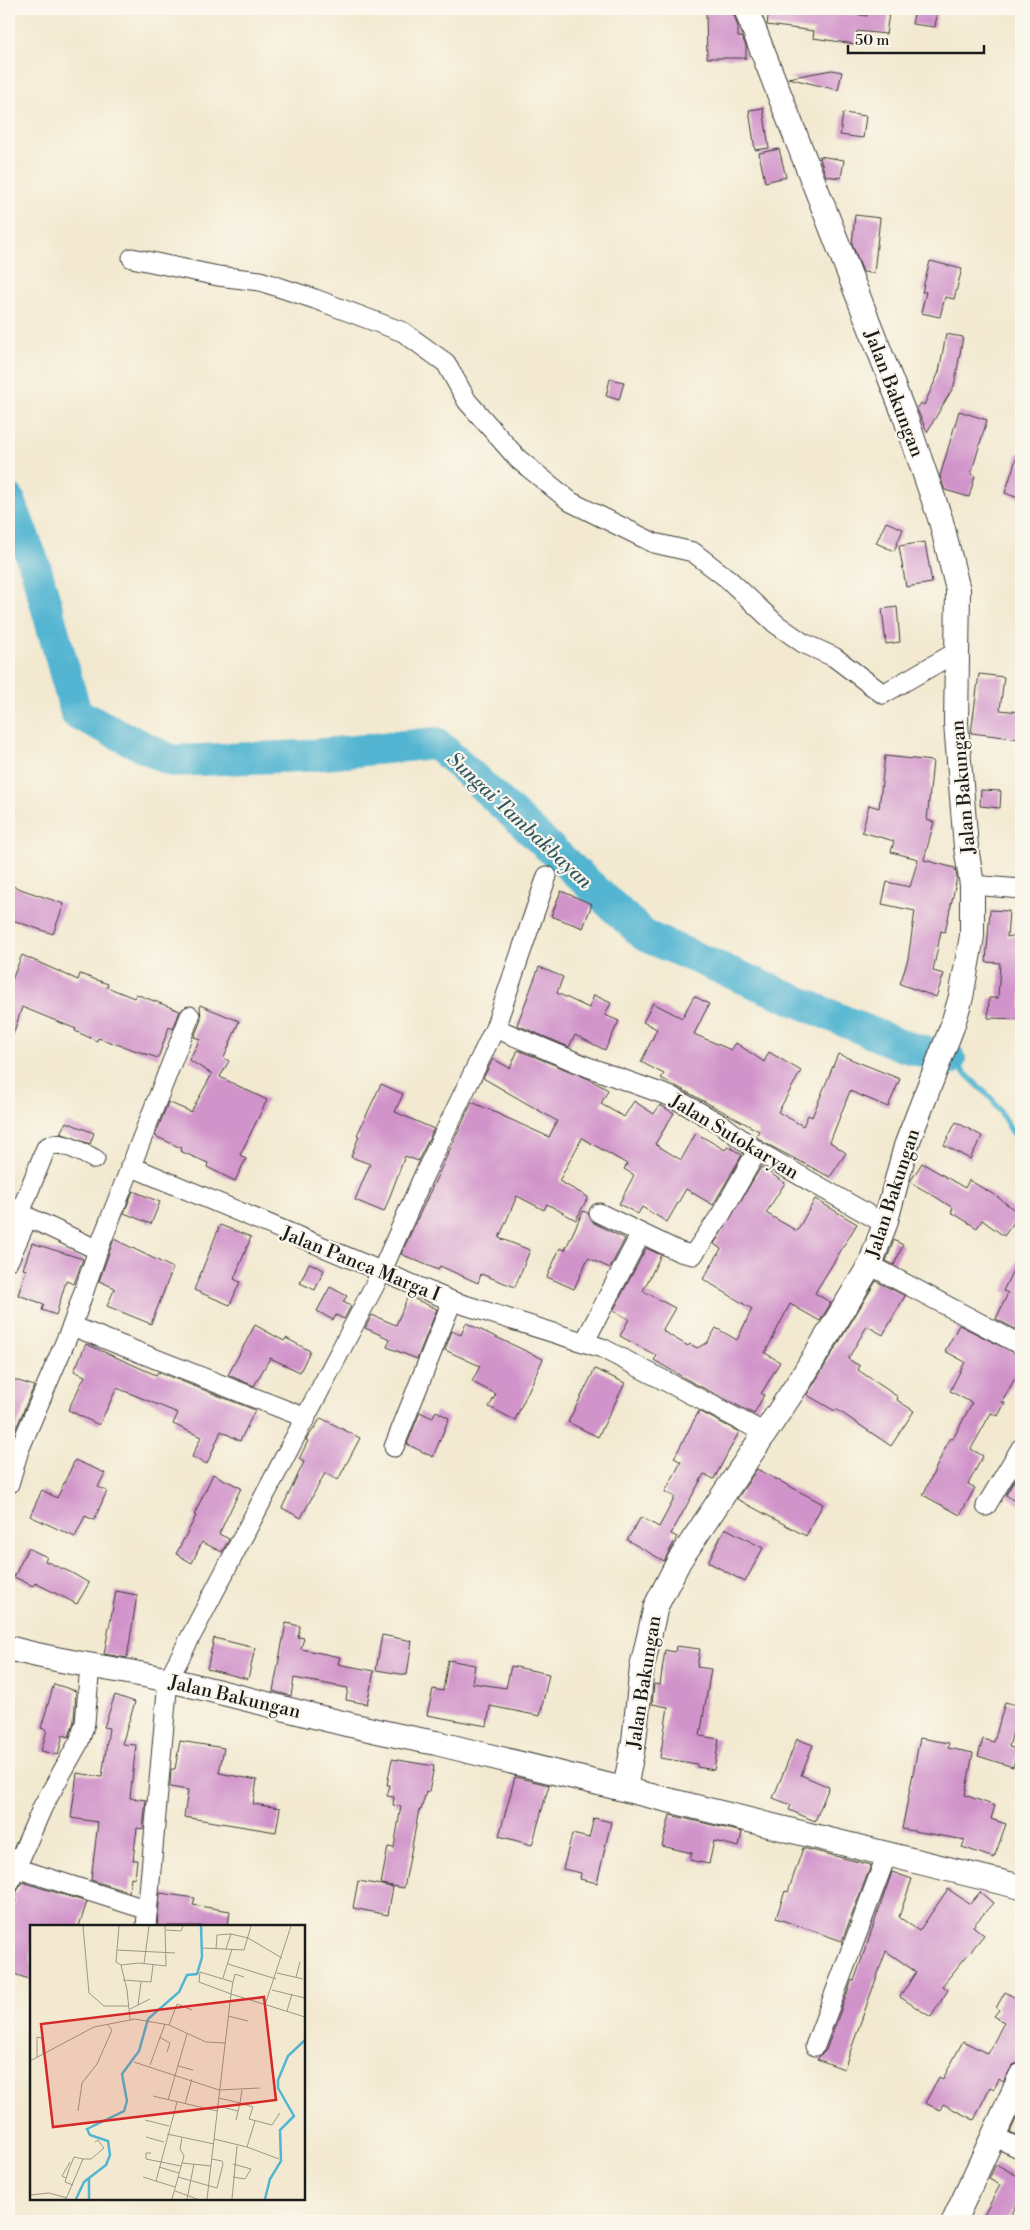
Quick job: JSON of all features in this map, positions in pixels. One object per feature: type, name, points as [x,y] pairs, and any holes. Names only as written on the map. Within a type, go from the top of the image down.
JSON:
[{"type":"main road","name":"Jalan Bakungan","points":[[10,1651],[168,1680],[390,1735],[436,1743],[625,1789],[634,1741],[642,1667],[656,1606],[679,1561],[801,1379],[870,1265],[885,1224],[906,1146],[952,1028],[961,997],[972,936],[972,885],[966,847],[956,723],[958,590],[941,521],[906,419],[746,9]]},
{"type":"main road","points":[[625,1789],[1021,1888]]},
{"type":"main road","points":[[954,2221],[1021,2076]]},
{"type":"street","points":[[132,258],[218,276],[260,282],[315,299],[403,332],[446,363],[467,401],[518,459],[571,502],[654,543],[693,552],[728,579],[776,624],[803,643],[834,657],[883,694],[958,652]]},
{"type":"street","points":[[90,1666],[85,1723],[79,1742],[43,1806],[11,1873],[147,1918],[168,1680],[382,1273],[424,1175],[495,1028],[547,876]]},
{"type":"street","points":[[972,885],[1021,889]]},
{"type":"street","points":[[9,1484],[14,1448],[72,1326],[98,1250],[190,1016]]},
{"type":"street","name":"Jalan Sutokaryan","points":[[495,1028],[588,1066],[672,1097],[724,1126],[757,1151],[885,1224]]},
{"type":"street","points":[[9,1260],[19,1213],[46,1148],[50,1145],[62,1144],[95,1159]]},
{"type":"street","points":[[599,1213],[680,1252],[693,1255],[720,1216],[757,1151]]},
{"type":"street","name":"Jalan Panca Marga I","points":[[130,1166],[452,1301],[585,1341],[765,1433]]},
{"type":"street","points":[[19,1213],[98,1250]]},
{"type":"street","points":[[585,1341],[641,1233]]},
{"type":"street","points":[[870,1265],[1021,1346]]},
{"type":"street","points":[[394,1447],[452,1301]]},
{"type":"street","points":[[72,1326],[306,1418]]},
{"type":"street","points":[[986,1506],[1021,1448]]},
{"type":"street","points":[[815,2046],[887,1854]]},
{"type":"street","points":[[993,2136],[1021,2149]]},
{"type":"building","points":[[769,9],[821,9],[867,16],[868,11],[889,13],[886,34],[857,31],[855,44],[813,38],[814,31],[767,25]]},
{"type":"building","points":[[915,9],[938,9],[935,27],[912,24]]},
{"type":"building","points":[[733,12],[738,27],[738,37],[742,37],[746,46],[746,58],[707,58],[706,13]]},
{"type":"building","points":[[832,70],[842,72],[838,90],[788,78]]},
{"type":"building","points":[[763,108],[769,148],[755,150],[749,110]]},
{"type":"building","points":[[843,113],[866,116],[863,138],[840,135]]},
{"type":"building","points":[[779,149],[786,177],[765,182],[759,153]]},
{"type":"building","points":[[819,156],[844,160],[841,178],[826,176]]},
{"type":"building","points":[[855,215],[880,218],[874,273],[863,272],[852,244]]},
{"type":"building","points":[[930,261],[962,269],[954,299],[945,297],[940,317],[921,313],[926,292],[922,292]]},
{"type":"building","points":[[946,334],[963,337],[954,386],[927,432],[917,409],[921,403],[924,405],[939,372]]},
{"type":"building","points":[[610,379],[624,382],[619,400],[606,396]]},
{"type":"building","points":[[959,411],[987,420],[971,474],[975,476],[969,497],[945,490],[940,476]]},
{"type":"building","points":[[1018,453],[1021,454],[1021,499],[1005,493]]},
{"type":"building","points":[[886,522],[903,529],[894,551],[876,543]]},
{"type":"building","points":[[925,542],[932,583],[906,587],[899,546]]},
{"type":"building","points":[[897,607],[900,642],[886,644],[882,609]]},
{"type":"building","points":[[979,674],[1004,677],[1000,710],[1021,712],[1021,739],[971,733]]},
{"type":"building","points":[[885,756],[933,761],[927,820],[934,822],[924,860],[955,868],[957,878],[945,932],[941,931],[933,971],[944,974],[936,997],[900,984],[908,959],[915,911],[882,904],[887,882],[910,887],[918,859],[891,852],[894,841],[862,832],[869,805],[879,808]]},
{"type":"building","points":[[981,790],[1001,791],[1000,808],[980,806]]},
{"type":"building","points":[[9,885],[64,904],[53,934],[9,919]]},
{"type":"building","points":[[561,891],[592,904],[583,928],[551,916]]},
{"type":"building","points":[[990,910],[1009,911],[1007,937],[1021,934],[1021,1019],[988,1018],[989,998],[998,998],[1000,963],[986,962]]},
{"type":"building","points":[[22,955],[78,980],[80,974],[108,984],[107,987],[134,998],[136,994],[180,1011],[173,1029],[169,1027],[158,1058],[98,1038],[97,1041],[75,1031],[76,1029],[22,1007],[12,1038],[9,1037],[9,987]]},
{"type":"building","points":[[539,967],[563,977],[557,993],[589,1008],[594,995],[611,1003],[605,1015],[619,1021],[605,1050],[575,1035],[569,1047],[517,1025]]},
{"type":"building","points":[[694,996],[709,1004],[694,1034],[731,1050],[736,1043],[764,1062],[769,1052],[801,1071],[778,1112],[803,1126],[808,1115],[812,1117],[838,1054],[900,1079],[888,1107],[850,1091],[830,1142],[846,1153],[830,1177],[763,1142],[756,1136],[759,1131],[661,1078],[664,1074],[641,1062],[657,1029],[643,1022],[653,1003],[682,1018]]},
{"type":"building","points":[[200,1005],[239,1021],[224,1058],[229,1061],[220,1077],[267,1100],[240,1155],[246,1159],[235,1181],[207,1167],[208,1163],[180,1151],[181,1148],[155,1136],[168,1102],[191,1112],[212,1074],[189,1060],[200,1039],[194,1037],[201,1020]]},
{"type":"building","points":[[518,1050],[589,1079],[608,1090],[601,1104],[624,1117],[634,1101],[654,1114],[660,1105],[674,1113],[655,1144],[681,1160],[696,1133],[725,1150],[728,1146],[742,1155],[713,1205],[686,1189],[667,1222],[642,1207],[638,1214],[619,1204],[634,1175],[624,1169],[627,1164],[582,1138],[559,1181],[588,1197],[576,1220],[547,1204],[544,1210],[517,1196],[499,1238],[530,1250],[515,1287],[481,1274],[478,1283],[440,1266],[438,1270],[401,1254],[472,1102],[549,1137],[557,1121],[483,1078],[493,1059],[510,1068]]},
{"type":"building","points":[[381,1084],[403,1094],[395,1112],[434,1129],[418,1161],[405,1156],[384,1212],[355,1200],[370,1164],[351,1157],[359,1136],[357,1135]]},
{"type":"building","points":[[66,1122],[94,1133],[90,1144],[60,1133]]},
{"type":"building","points":[[956,1122],[982,1136],[970,1159],[944,1145]]},
{"type":"building","points":[[922,1163],[965,1188],[969,1180],[996,1196],[1020,1214],[1004,1236],[982,1220],[977,1228],[951,1212],[953,1208],[910,1182]]},
{"type":"building","points":[[761,1167],[785,1183],[766,1213],[797,1231],[815,1199],[857,1224],[815,1293],[831,1303],[820,1321],[790,1304],[765,1353],[780,1362],[761,1394],[764,1395],[754,1414],[686,1379],[654,1360],[657,1356],[620,1336],[629,1319],[613,1311],[646,1248],[661,1255],[643,1291],[675,1308],[663,1329],[664,1332],[688,1346],[690,1344],[697,1348],[707,1343],[716,1328],[737,1340],[752,1309],[703,1279],[721,1249],[714,1244]]},
{"type":"building","points":[[133,1191],[160,1202],[151,1224],[124,1213]]},
{"type":"building","points":[[583,1211],[588,1213],[594,1223],[625,1239],[610,1268],[588,1258],[574,1289],[547,1277],[560,1248],[565,1250]]},
{"type":"building","points":[[220,1225],[251,1237],[234,1279],[240,1282],[230,1305],[194,1290]]},
{"type":"building","points":[[114,1239],[173,1268],[151,1324],[107,1306],[115,1288],[99,1281]]},
{"type":"building","points":[[894,1240],[903,1245],[894,1265],[886,1261]]},
{"type":"building","points":[[32,1243],[83,1259],[74,1284],[66,1281],[56,1315],[42,1310],[44,1304],[18,1295],[26,1270],[23,1269]]},
{"type":"building","points":[[1021,1253],[1021,1332],[996,1319],[1008,1293],[1003,1291]]},
{"type":"building","points":[[309,1263],[324,1270],[315,1290],[300,1283]]},
{"type":"building","points":[[876,1281],[905,1296],[883,1335],[867,1326],[848,1359],[860,1366],[858,1370],[898,1397],[897,1400],[914,1411],[891,1446],[836,1409],[835,1411],[807,1395]]},
{"type":"building","points":[[330,1287],[347,1296],[343,1302],[351,1306],[344,1319],[336,1315],[333,1320],[317,1311]]},
{"type":"building","points":[[408,1296],[437,1309],[417,1359],[387,1347],[390,1339],[365,1328],[372,1315],[396,1325]]},
{"type":"building","points":[[466,1323],[543,1359],[515,1420],[489,1407],[496,1394],[472,1382],[480,1366],[445,1350],[452,1331],[461,1335]]},
{"type":"building","points":[[255,1325],[284,1341],[286,1338],[310,1351],[300,1372],[270,1358],[254,1386],[228,1375]]},
{"type":"building","points":[[959,1325],[1021,1356],[1021,1367],[1002,1402],[1005,1403],[998,1416],[991,1413],[971,1449],[983,1456],[968,1484],[975,1488],[960,1515],[923,1495],[950,1438],[953,1439],[972,1403],[950,1391],[965,1362],[945,1351]]},
{"type":"building","points":[[86,1344],[156,1375],[158,1372],[255,1410],[240,1441],[221,1431],[207,1464],[192,1457],[201,1437],[173,1424],[178,1413],[117,1388],[99,1425],[68,1410],[85,1376],[74,1371]]},
{"type":"building","points":[[595,1369],[625,1383],[598,1437],[568,1422]]},
{"type":"building","points":[[9,1378],[34,1386],[9,1445]]},
{"type":"building","points":[[436,1411],[449,1418],[433,1457],[407,1444],[420,1412],[432,1418]]},
{"type":"building","points":[[699,1411],[739,1432],[714,1479],[704,1474],[671,1534],[677,1537],[664,1561],[627,1540],[641,1517],[659,1527],[675,1497],[665,1492],[681,1462],[674,1458]]},
{"type":"building","points":[[321,1418],[360,1438],[338,1480],[325,1473],[301,1518],[282,1508],[304,1462],[299,1459],[308,1441],[306,1440]]},
{"type":"building","points":[[75,1460],[105,1473],[98,1487],[107,1491],[94,1520],[85,1516],[75,1537],[30,1516],[42,1490],[57,1498]]},
{"type":"building","points":[[757,1469],[823,1504],[806,1536],[737,1499]]},
{"type":"building","points":[[1021,1469],[1021,1506],[1006,1495]]},
{"type":"building","points":[[213,1474],[241,1488],[219,1534],[229,1539],[222,1552],[202,1542],[192,1563],[176,1554],[196,1516],[194,1515]]},
{"type":"building","points":[[725,1528],[763,1548],[745,1582],[708,1562]]},
{"type":"building","points":[[28,1548],[47,1557],[45,1561],[89,1583],[77,1604],[35,1583],[33,1586],[14,1577]]},
{"type":"building","points":[[116,1591],[137,1595],[127,1658],[104,1654]]},
{"type":"building","points":[[286,1623],[300,1626],[298,1637],[304,1638],[301,1649],[340,1657],[338,1664],[374,1671],[367,1704],[346,1700],[348,1688],[294,1678],[291,1696],[273,1691]]},
{"type":"building","points":[[382,1635],[412,1641],[407,1675],[376,1670]]},
{"type":"building","points":[[214,1638],[255,1648],[248,1679],[207,1669]]},
{"type":"building","points":[[676,1646],[700,1649],[697,1667],[711,1669],[700,1736],[719,1739],[714,1770],[697,1767],[697,1764],[660,1758],[668,1707],[652,1704],[654,1684],[660,1685],[665,1650],[675,1652]]},
{"type":"building","points":[[448,1660],[475,1665],[472,1683],[506,1688],[511,1666],[549,1674],[540,1716],[490,1706],[487,1726],[427,1715],[433,1689],[443,1691]]},
{"type":"building","points":[[54,1684],[76,1691],[74,1721],[69,1737],[63,1735],[58,1755],[41,1751],[47,1730],[41,1728]]},
{"type":"building","points":[[115,1695],[135,1702],[122,1744],[136,1745],[130,1798],[146,1800],[143,1829],[137,1828],[133,1860],[137,1860],[135,1878],[131,1877],[129,1892],[91,1880],[98,1822],[71,1818],[77,1773],[102,1777],[109,1728],[104,1727]]},
{"type":"building","points":[[1005,1702],[1020,1706],[1009,1747],[1018,1749],[1013,1767],[978,1756],[983,1739],[994,1742]]},
{"type":"building","points":[[920,1738],[949,1743],[948,1748],[973,1753],[965,1795],[995,1806],[991,1819],[1006,1824],[994,1858],[962,1847],[965,1840],[902,1829]]},
{"type":"building","points":[[797,1739],[813,1745],[801,1775],[829,1787],[815,1821],[789,1810],[791,1805],[773,1798]]},
{"type":"building","points":[[180,1741],[224,1748],[219,1773],[257,1780],[253,1804],[280,1808],[276,1832],[184,1817],[188,1790],[170,1787],[171,1769],[175,1769]]},
{"type":"building","points":[[392,1759],[434,1766],[429,1792],[426,1792],[421,1810],[419,1810],[404,1888],[381,1884],[388,1847],[394,1848],[401,1806],[393,1805],[394,1797],[387,1796]]},
{"type":"building","points":[[515,1777],[549,1785],[532,1845],[499,1836]]},
{"type":"building","points":[[670,1815],[742,1832],[739,1847],[714,1841],[709,1864],[690,1860],[692,1853],[662,1846]]},
{"type":"building","points":[[594,1818],[611,1822],[597,1883],[580,1879],[581,1873],[563,1869],[572,1834],[589,1838]]},
{"type":"building","points":[[803,1848],[871,1865],[842,1941],[776,1918],[785,1891],[788,1892]]},
{"type":"building","points":[[892,1872],[912,1879],[899,1917],[919,1931],[948,1889],[970,1904],[980,1892],[993,1903],[973,1926],[984,1935],[942,1986],[948,1990],[931,2017],[900,1997],[916,1972],[886,1951],[844,2069],[817,2059],[826,2050],[852,1980],[854,1981]]},
{"type":"building","points":[[358,1881],[393,1887],[388,1915],[353,1908]]},
{"type":"building","points":[[22,1882],[87,1902],[79,1925],[30,1925],[30,1980],[9,1972],[9,1918],[16,1900],[9,1895],[16,1893]]},
{"type":"building","points":[[160,1893],[195,1898],[193,1905],[230,1911],[228,1925],[157,1925]]},
{"type":"building","points":[[1005,1992],[1021,2001],[1021,2062],[1013,2065],[1003,2082],[999,2079],[994,2089],[990,2087],[974,2120],[943,2104],[940,2110],[925,2103],[939,2077],[943,2079],[963,2041],[988,2054],[1004,2022],[994,2016],[999,2010],[996,2008]]},
{"type":"building","points":[[1021,2108],[1021,2137],[1010,2132]]},
{"type":"building","points":[[996,2164],[1021,2178],[1021,2197],[1008,2221],[981,2221],[1000,2185],[989,2179]]},
{"type":"waterway","name":"Sungai Tambakbayan","points":[[9,499],[36,569],[76,713],[172,761],[304,756],[436,743],[645,936],[900,1045],[950,1059]]},
{"type":"waterway","points":[[950,1059],[992,1099],[1021,1146]]}]
